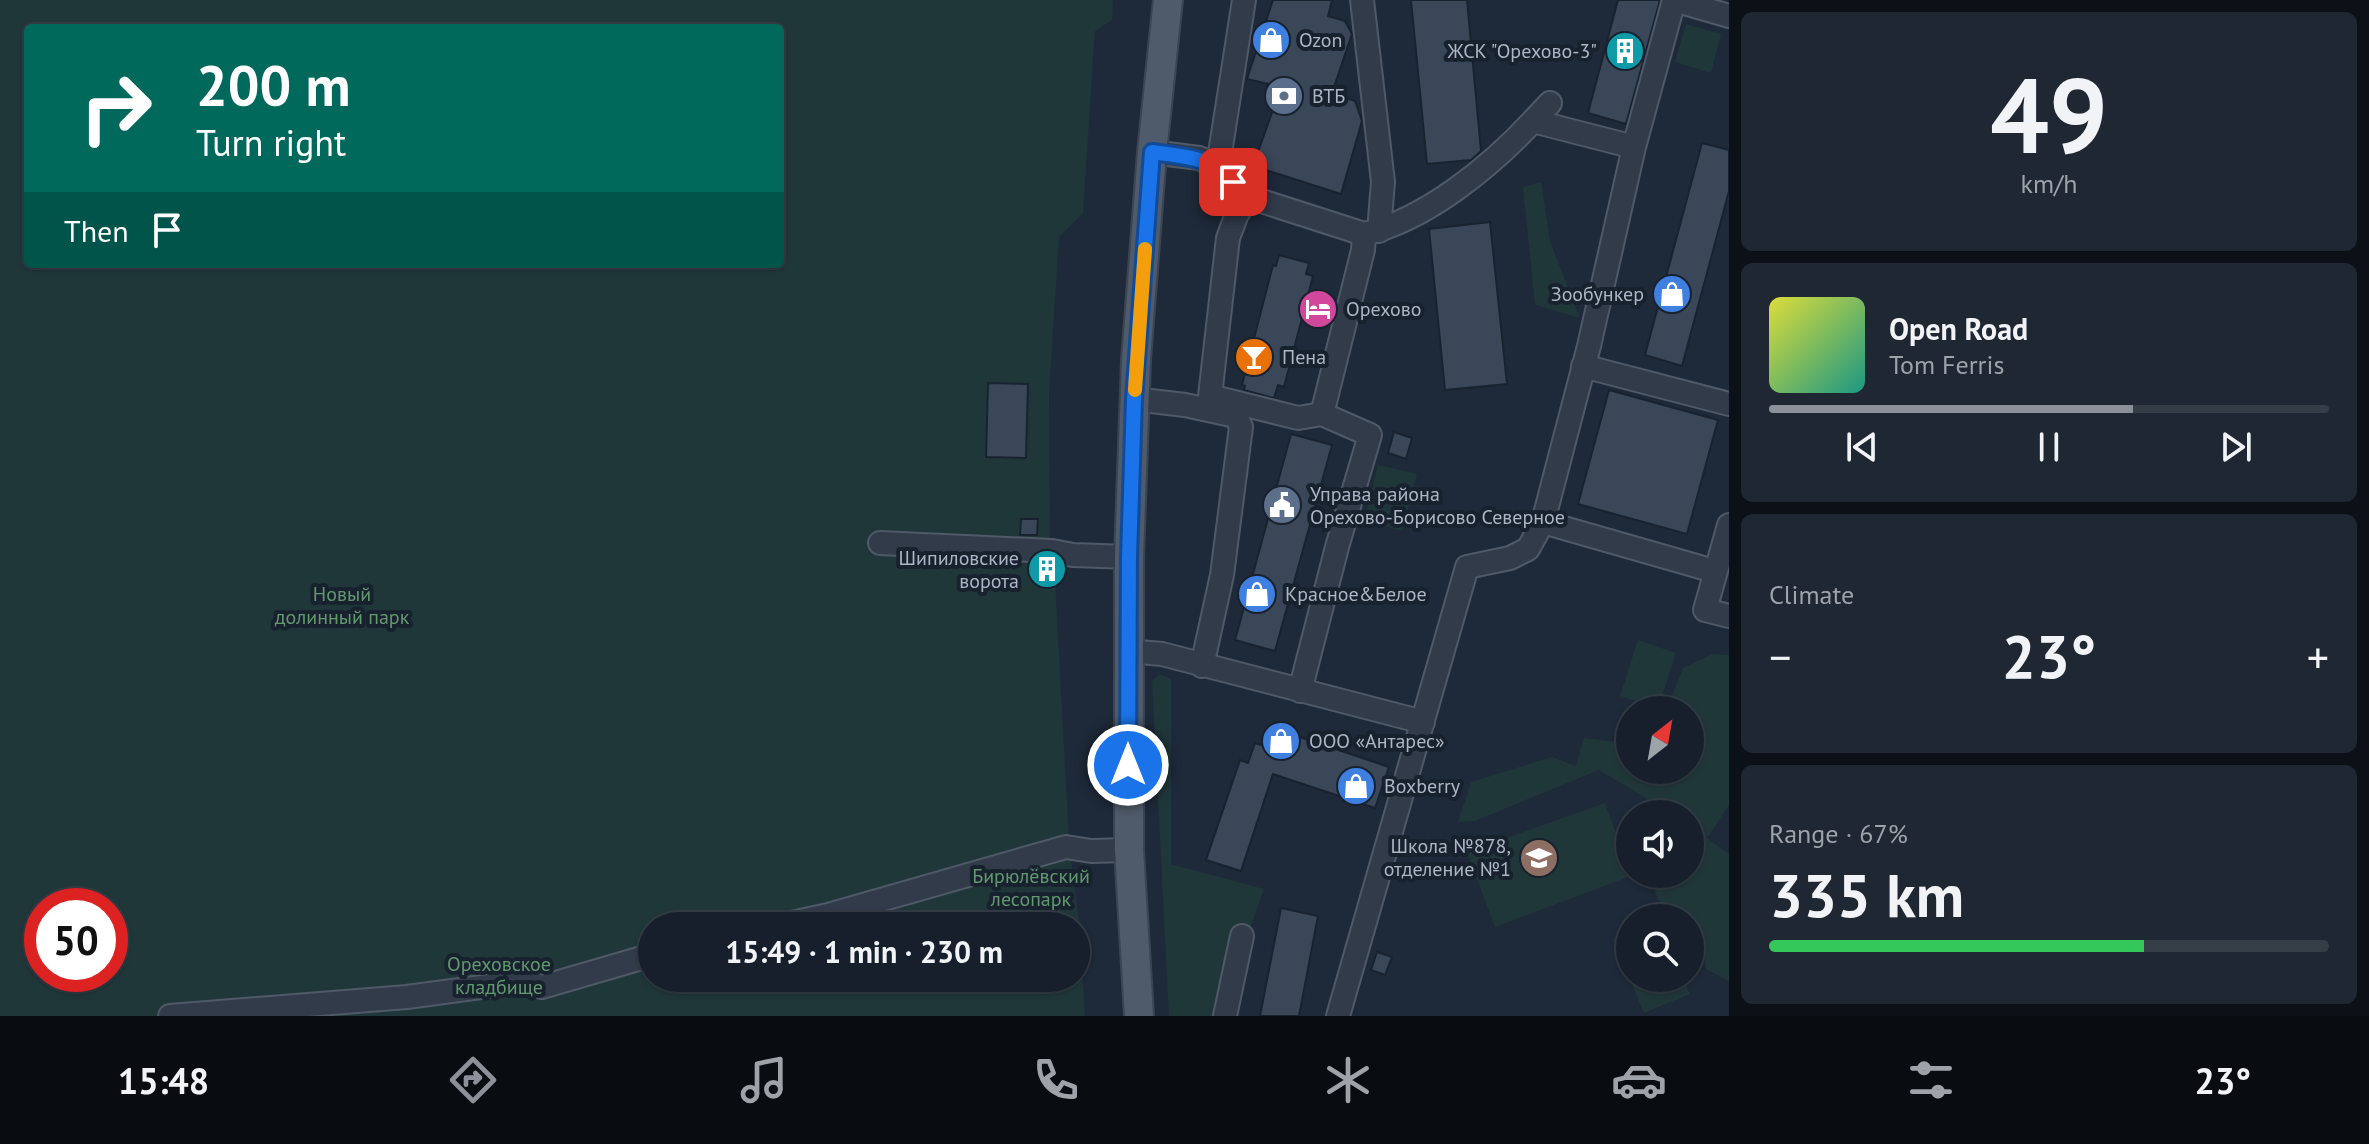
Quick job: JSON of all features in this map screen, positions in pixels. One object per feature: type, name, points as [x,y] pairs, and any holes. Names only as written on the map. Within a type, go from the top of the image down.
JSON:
[{"type":"main road","points":[[1139,1016],[1129,850],[1129,557],[1134,399],[1152,152],[1168,0]]},
{"type":"lane","points":[[1218,166],[1244,0]]},
{"type":"lane","points":[[1322,414],[1383,182],[1362,0]]},
{"type":"lane","points":[[1338,1016],[1467,567],[1510,558],[1528,549],[1543,522],[1634,147],[1674,0],[1729,16]]},
{"type":"lane","points":[[1152,152],[1199,158],[1218,166],[1249,197],[1371,232],[1418,211],[1455,189],[1509,147],[1550,103]]},
{"type":"lane","points":[[1533,121],[1634,147]]},
{"type":"lane","points":[[1249,197],[1237,214],[1228,238],[1210,396],[1298,418],[1322,414],[1370,435],[1300,691]]},
{"type":"lane","points":[[1583,366],[1729,404]]},
{"type":"lane","points":[[1134,399],[1185,405],[1236,416],[1241,427],[1222,575],[1202,666]]},
{"type":"lane","points":[[1543,522],[1714,571]]},
{"type":"lane","points":[[1729,525],[1705,610],[1729,616]]},
{"type":"lane","points":[[880,543],[1129,557]]},
{"type":"lane","points":[[1128,651],[1162,654],[1423,722]]},
{"type":"lane","points":[[838,912],[1066,847],[1091,851],[1129,850]]},
{"type":"lane","points":[[1225,1016],[1242,936]]},
{"type":"lane","points":[[170,1016],[407,997],[526,981],[542,987],[638,959]]},
{"type":"green space","name":"Новый долинный парк","points":[[0,0],[1113,0],[1112,20],[1095,31],[1083,213],[1059,237],[1049,395],[1050,543],[1054,562],[1069,841],[1078,912],[638,912],[638,992],[1083,992],[1085,1016],[0,1016]]},
{"type":"green space","points":[[1686,24],[1721,34],[1711,73],[1675,62]]},
{"type":"green space","points":[[1541,182],[1550,241],[1580,318],[1535,305],[1523,187]]},
{"type":"green space","points":[[1378,465],[1417,474],[1402,531],[1364,521]]},
{"type":"green space","points":[[1638,640],[1676,653],[1662,696],[1620,696]]},
{"type":"green space","points":[[1712,654],[1729,655],[1729,805],[1707,838],[1729,854],[1729,981],[1706,969],[1704,904],[1661,904],[1654,888],[1704,888],[1704,800],[1647,800],[1622,784],[1704,784],[1704,696],[1672,696],[1683,668]]},
{"type":"green space","points":[[1160,674],[1171,679],[1171,864],[1264,889],[1245,943],[1231,1016],[1169,1016],[1152,681]]},
{"type":"green space","points":[[1584,738],[1616,742],[1616,780],[1599,770],[1475,821],[1458,822],[1471,782],[1552,757],[1576,766]]},
{"type":"green space","points":[[1605,803],[1616,834],[1616,882],[1495,927],[1467,852]]},
{"type":"green space","points":[[1635,992],[1689,992],[1690,994],[1644,1013]]},
{"type":"building","points":[[1273,0],[1332,0],[1328,16],[1345,21],[1352,34],[1332,93],[1355,101],[1362,121],[1341,194],[1253,166],[1281,87],[1247,79]]},
{"type":"building","points":[[1411,0],[1467,0],[1481,151],[1471,160],[1427,164]]},
{"type":"building","name":"ЖСК \"Орехово-3\"","points":[[1618,0],[1660,0],[1626,124],[1588,113]]},
{"type":"building","points":[[1702,143],[1729,150],[1729,191],[1682,366],[1645,355]]},
{"type":"building","points":[[1490,222],[1507,384],[1445,390],[1429,229]]},
{"type":"building","points":[[1279,255],[1309,263],[1306,274],[1313,276],[1284,387],[1278,385],[1274,398],[1244,390],[1245,386],[1242,385],[1273,265],[1276,266]]},
{"type":"building","points":[[988,383],[1028,384],[1026,458],[986,457]]},
{"type":"building","points":[[1609,390],[1718,420],[1687,534],[1578,504]]},
{"type":"building","points":[[1394,432],[1412,438],[1406,459],[1388,453]]},
{"type":"building","points":[[1291,434],[1332,445],[1275,651],[1235,640]]},
{"type":"building","points":[[1021,519],[1038,519],[1037,535],[1020,535]]},
{"type":"building","points":[[1279,730],[1389,767],[1375,808],[1273,774],[1241,871],[1206,860],[1240,760],[1248,763],[1255,743],[1273,749]]},
{"type":"building","points":[[1281,908],[1318,916],[1299,1016],[1260,1016]]},
{"type":"building","points":[[1377,952],[1392,957],[1385,975],[1371,970]]},
{"type":"slow traffic","points":[[1135,390],[1145,249]]},
{"type":"place","name":"Ozon","points":[[1271,40]]},
{"type":"place","name":"ЖСК \"Орехово-3\"","points":[[1625,51]]},
{"type":"place","name":"ВТБ","points":[[1284,96]]},
{"type":"place","name":"Зообункер","points":[[1672,294]]},
{"type":"place","name":"Орехово","points":[[1318,309]]},
{"type":"place","name":"Пена","points":[[1254,357]]},
{"type":"place","name":"Управа района Орехово-Борисово Северное","points":[[1282,505]]},
{"type":"place","name":"Шипиловские ворота","points":[[1047,569]]},
{"type":"place","name":"Красное&Белое","points":[[1257,594]]},
{"type":"place","name":"ООО «Антарес»","points":[[1281,741]]},
{"type":"place","name":"Boxberry","points":[[1356,786]]},
{"type":"place","name":"Школа №878, отделение №1","points":[[1539,858]]},
{"type":"route","points":[[1128,765],[1129,557],[1134,399],[1152,152],[1199,158],[1218,166],[1233,182]]},
{"type":"park label","name":"Бирюлёвский лесопарк","points":[[1031,888]]},
{"type":"park label","name":"Ореховское кладбище","points":[[499,976]]}]
